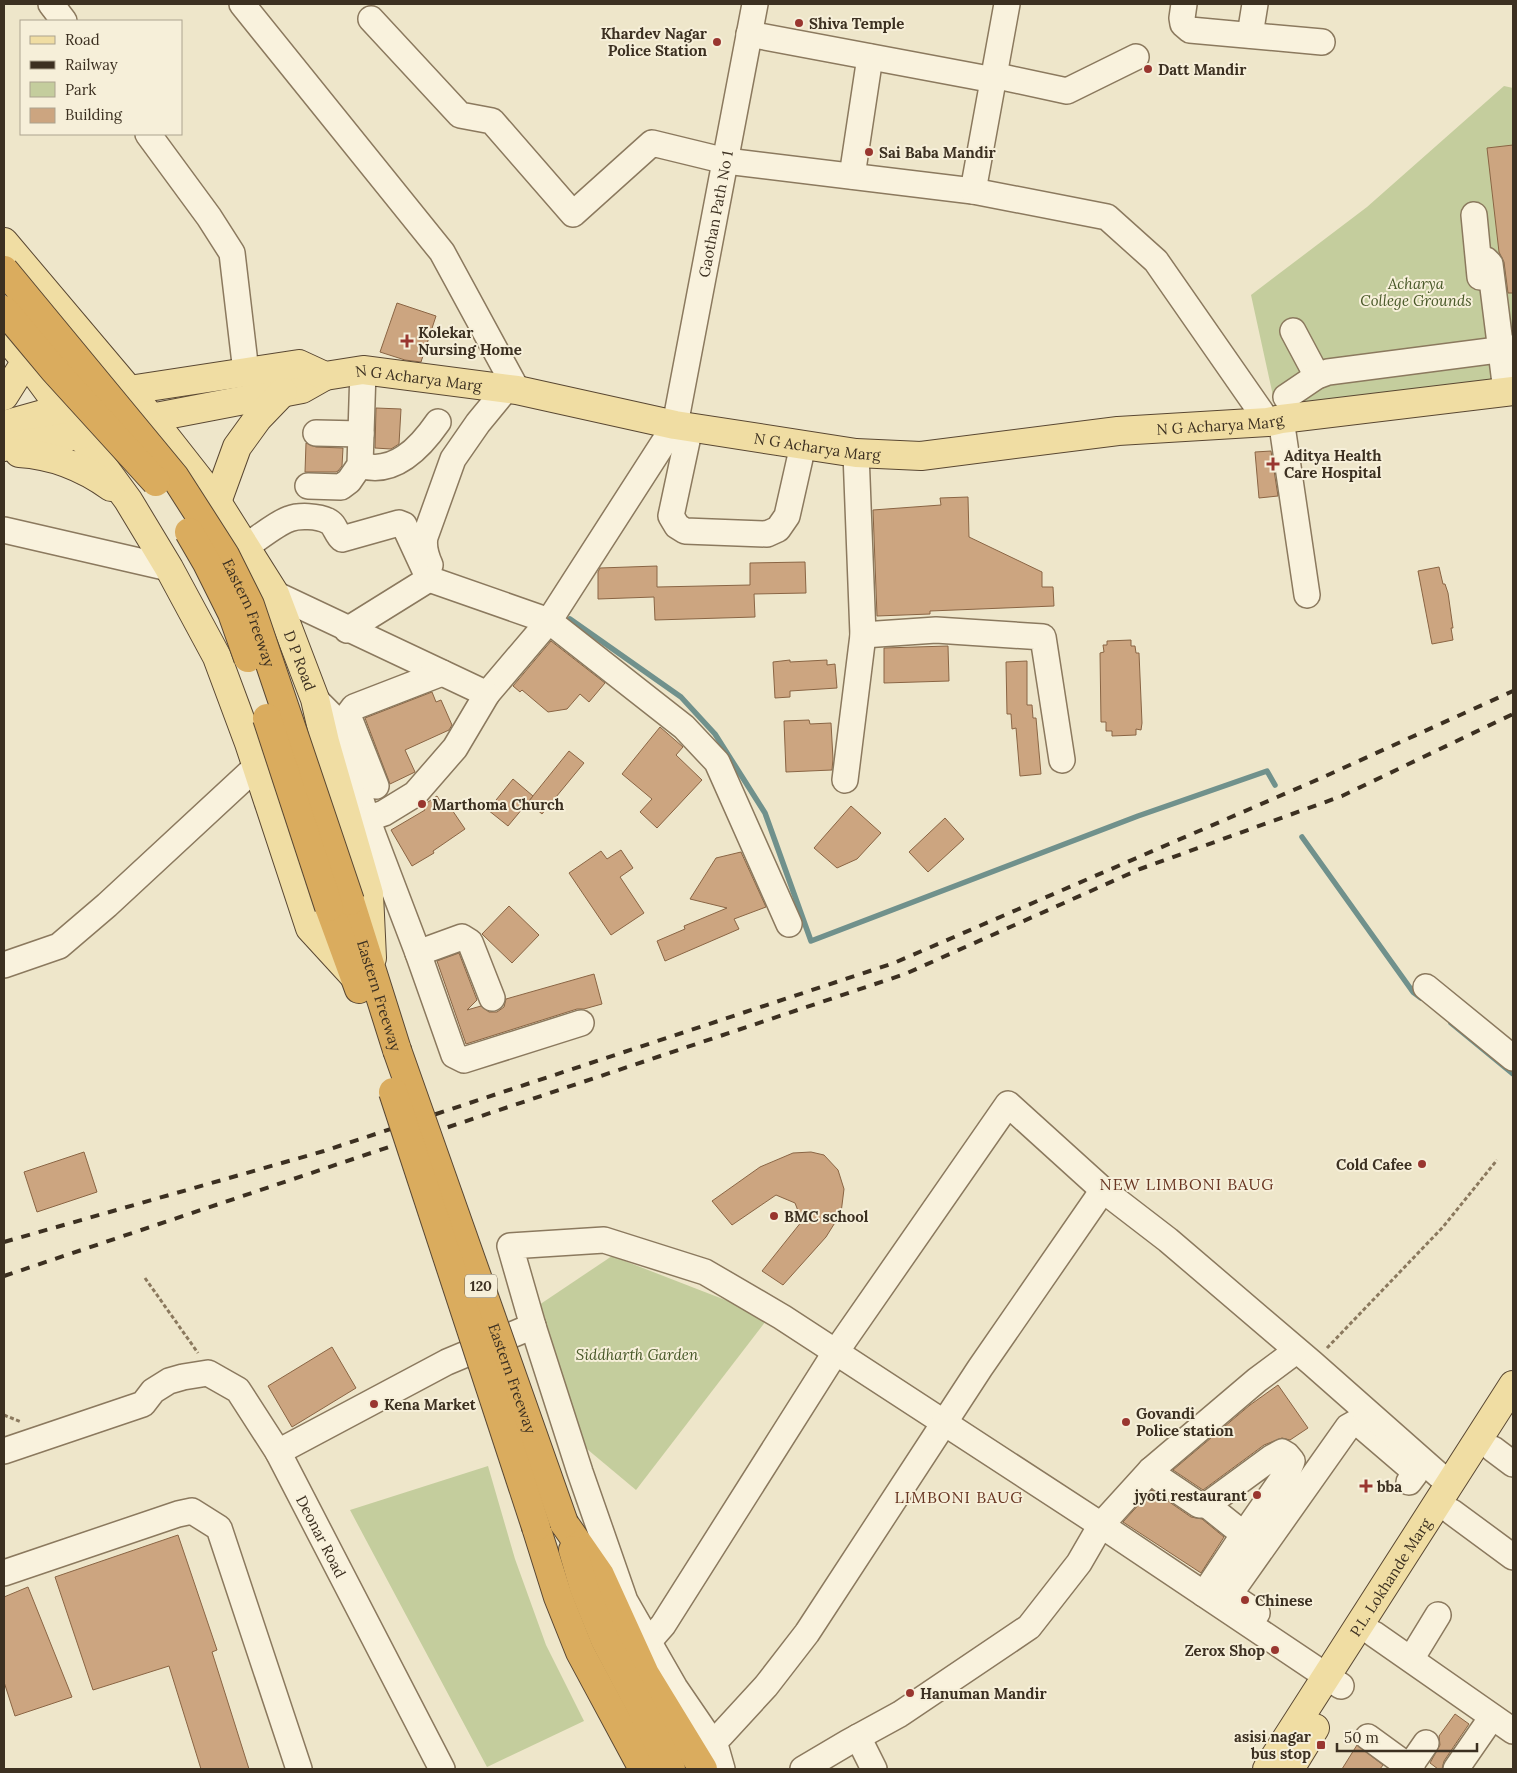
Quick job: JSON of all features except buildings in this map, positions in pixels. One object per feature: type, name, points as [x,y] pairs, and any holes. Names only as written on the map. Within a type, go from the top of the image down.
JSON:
[{"type":"highway","name":"Eastern Freeway","points":[[4,270],[174,476],[225,555],[250,605],[339,904]]},
{"type":"highway","name":"Eastern Freeway","points":[[4,310],[54,370],[166,493],[207,563],[232,613],[364,974],[558,1597],[580,1652],[643,1769]]},
{"type":"highway","name":"Eastern Freeway","points":[[388,1051],[564,1523],[584,1588],[605,1640],[671,1769]]},
{"type":"highway","points":[[564,1523],[600,1575],[645,1674],[703,1769]]},
{"type":"highway","points":[[536,1527],[541,1595],[579,1687],[625,1769]]},
{"type":"main road","name":"D P Road","points":[[4,242],[129,390],[216,502],[275,594],[315,699],[325,742],[369,894],[364,974]]},
{"type":"main road","points":[[4,335],[26,360],[128,500],[170,568],[217,657],[257,766],[310,928],[364,974]]},
{"type":"main road","points":[[4,396],[26,360]]},
{"type":"main road","points":[[4,425],[129,390],[246,372],[299,364],[325,376]]},
{"type":"main road","name":"N G Acharya Marg","points":[[325,376],[363,370],[511,389],[682,426],[856,453],[921,456],[1278,412],[1510,391]]},
{"type":"main road","points":[[4,447],[79,435],[150,417],[302,389],[325,376]]},
{"type":"main road","points":[[216,502],[237,447],[258,418],[283,392]]},
{"type":"main road","points":[[4,452],[57,458],[87,471],[128,500]]},
{"type":"main road","name":"P.L. Lokhande Marg","points":[[1290,1769],[1334,1675],[1377,1630],[1446,1500],[1513,1385]]},
{"type":"main road","name":"P.L. Lokhande Marg","points":[[1267,1769],[1334,1675],[1446,1500],[1503,1457],[1513,1420]]},
{"type":"street","points":[[51,4],[63,20]]},
{"type":"street","points":[[242,4],[442,252],[511,389],[478,423],[452,459],[425,537],[424,544],[427,558],[436,572],[551,617],[684,727],[717,762],[789,924]]},
{"type":"street","name":"Gaothan Path No 1","points":[[755,4],[726,160],[682,426],[671,516],[677,526],[685,530],[767,534],[778,529],[787,516],[803,445]]},
{"type":"street","points":[[973,192],[998,79],[1007,4]]},
{"type":"street","points":[[1184,4],[1183,24],[1190,30],[1322,42]]},
{"type":"street","points":[[1250,35],[1255,4]]},
{"type":"street","points":[[371,19],[460,115],[492,121],[573,214],[652,143],[726,160],[973,192],[1107,217],[1156,261],[1278,412],[1307,595]]},
{"type":"street","points":[[750,34],[1067,91],[1136,57]]},
{"type":"street","points":[[852,176],[870,57]]},
{"type":"street","points":[[149,135],[209,217],[232,253],[246,372]]},
{"type":"street","points":[[1474,215],[1479,261],[1486,260],[1490,264],[1500,349],[1510,391]]},
{"type":"street","points":[[1293,331],[1317,376]]},
{"type":"street","points":[[1278,412],[1317,376],[1328,372],[1500,349]]},
{"type":"street","points":[[308,486],[341,487],[349,481],[360,465],[363,370]]},
{"type":"street","points":[[360,465],[370,468],[392,466],[404,459],[430,434],[438,422]]},
{"type":"street","points":[[368,819],[384,813],[415,794],[455,748],[487,694],[551,617],[579,561],[682,426]]},
{"type":"street","points":[[316,433],[361,434]]},
{"type":"street","points":[[845,780],[863,635],[856,453]]},
{"type":"street","points":[[245,546],[289,519],[306,517],[328,521],[342,539],[399,523],[404,525],[429,579],[551,617]]},
{"type":"street","points":[[4,530],[170,568]]},
{"type":"street","points":[[347,630],[429,579]]},
{"type":"street","points":[[275,594],[347,630],[487,694]]},
{"type":"street","points":[[863,635],[936,630],[1043,637],[1062,760]]},
{"type":"street","points":[[376,786],[348,715],[354,707],[442,673]]},
{"type":"street","points":[[315,699],[335,719],[368,819],[454,1055],[464,1060],[581,1022]]},
{"type":"street","points":[[4,965],[58,946],[107,905],[257,766]]},
{"type":"street","points":[[418,952],[462,937],[470,942],[492,998]]},
{"type":"street","points":[[1426,987],[1513,1058]]},
{"type":"street","points":[[648,1642],[662,1625],[835,1353],[1008,1104],[1103,1190],[1168,1240],[1304,1357],[1336,1397]]},
{"type":"street","points":[[721,1735],[766,1686],[807,1633],[980,1368],[1103,1190]]},
{"type":"street","points":[[722,1769],[716,1748],[675,1688],[625,1601],[580,1472],[533,1326],[510,1246],[604,1240],[705,1272],[782,1317],[1102,1525],[1204,1594],[1334,1675]]},
{"type":"street","points":[[278,1452],[448,1362],[533,1326]]},
{"type":"street","points":[[829,1769],[860,1742],[1029,1627],[1079,1563],[1102,1525],[1151,1470],[1257,1380],[1304,1357]]},
{"type":"street","points":[[1278,1380],[1300,1366],[1336,1397],[1446,1500],[1513,1557]]},
{"type":"street","points":[[4,1451],[95,1412],[140,1388],[152,1390],[184,1376],[208,1373]]},
{"type":"street","name":"Deonar Road","points":[[208,1373],[238,1390],[278,1452],[442,1769]]},
{"type":"street","points":[[4,1433],[27,1425],[95,1412]]},
{"type":"street","points":[[1334,1675],[1233,1597],[1232,1591],[1348,1427],[1357,1422],[1413,1470],[1415,1474],[1400,1476],[1446,1500]]},
{"type":"street","points":[[1151,1470],[1162,1480],[1199,1505],[1207,1505],[1282,1452],[1292,1461],[1288,1471],[1204,1594]]},
{"type":"street","points":[[1238,1482],[1264,1506]]},
{"type":"street","points":[[1207,1505],[1237,1530],[1241,1535],[1240,1540]]},
{"type":"street","points":[[4,1573],[192,1511],[219,1528],[299,1769]]},
{"type":"street","points":[[1416,1651],[1438,1616]]},
{"type":"street","points":[[1377,1630],[1416,1651],[1492,1711],[1513,1731]]},
{"type":"street","points":[[1377,1630],[1492,1711]]},
{"type":"street","points":[[1456,1769],[1492,1711]]},
{"type":"street","points":[[1368,1737],[1410,1769],[1426,1743]]},
{"type":"street","points":[[804,1769],[860,1742]]},
{"type":"street","points":[[860,1742],[874,1769]]},
{"type":"path","points":[[1304,1357],[1443,1227],[1496,1160]]},
{"type":"path","points":[[145,1278],[194,1346],[208,1373]]},
{"type":"path","points":[[4,1415],[27,1425]]},
{"type":"green space","name":"Acharya College Grounds","points":[[1504,86],[1513,88],[1513,378],[1275,405],[1251,295],[1367,207]]},
{"type":"green space","name":"Siddharth Garden","points":[[612,1256],[769,1317],[636,1490],[581,1444],[536,1307]]},
{"type":"green space","points":[[488,1466],[515,1559],[546,1645],[584,1721],[487,1767],[350,1510]]},
{"type":"waterway","points":[[570,619],[681,697],[715,734],[765,813],[811,941],[1138,816],[1267,771],[1275,785]]},
{"type":"waterway","points":[[1302,837],[1413,992],[1421,998]]},
{"type":"waterway","points":[[1451,1023],[1513,1074]]},
{"type":"railway","points":[[4,1242],[324,1151],[894,963],[1319,779],[1513,691]]},
{"type":"railway","points":[[4,1276],[905,974],[1140,869],[1342,796],[1513,714]]},
{"type":"place","name":"Shiva Temple","points":[[799,23]]},
{"type":"place","name":"Khardev Nagar Police Station","points":[[717,42]]},
{"type":"place","name":"Datt Mandir","points":[[1148,69]]},
{"type":"place","name":"Sai Baba Mandir","points":[[869,152]]},
{"type":"place","name":"Kolekar Nursing Home","points":[[407,341]]},
{"type":"place","name":"Aditya Health Care Hospital","points":[[1273,464]]},
{"type":"place","name":"Marthoma Church","points":[[422,804]]},
{"type":"place","name":"Cold Cafee","points":[[1422,1164]]},
{"type":"place","name":"BMC school","points":[[774,1216]]},
{"type":"place","name":"Kena Market","points":[[374,1404]]},
{"type":"place","name":"Govandi Police station","points":[[1126,1422]]},
{"type":"place","name":"bba","points":[[1366,1486]]},
{"type":"place","name":"jyoti restaurant","points":[[1257,1495]]},
{"type":"place","name":"Chinese","points":[[1245,1600]]},
{"type":"place","name":"Zerox Shop","points":[[1275,1650]]},
{"type":"place","name":"Hanuman Mandir","points":[[910,1693]]},
{"type":"place","name":"asisi nagar bus stop","points":[[1321,1745]]},
{"type":"district","name":"NEW LIMBONI BAUG","points":[[1187,1184]]},
{"type":"district","name":"LIMBONI BAUG","points":[[959,1497]]}]
